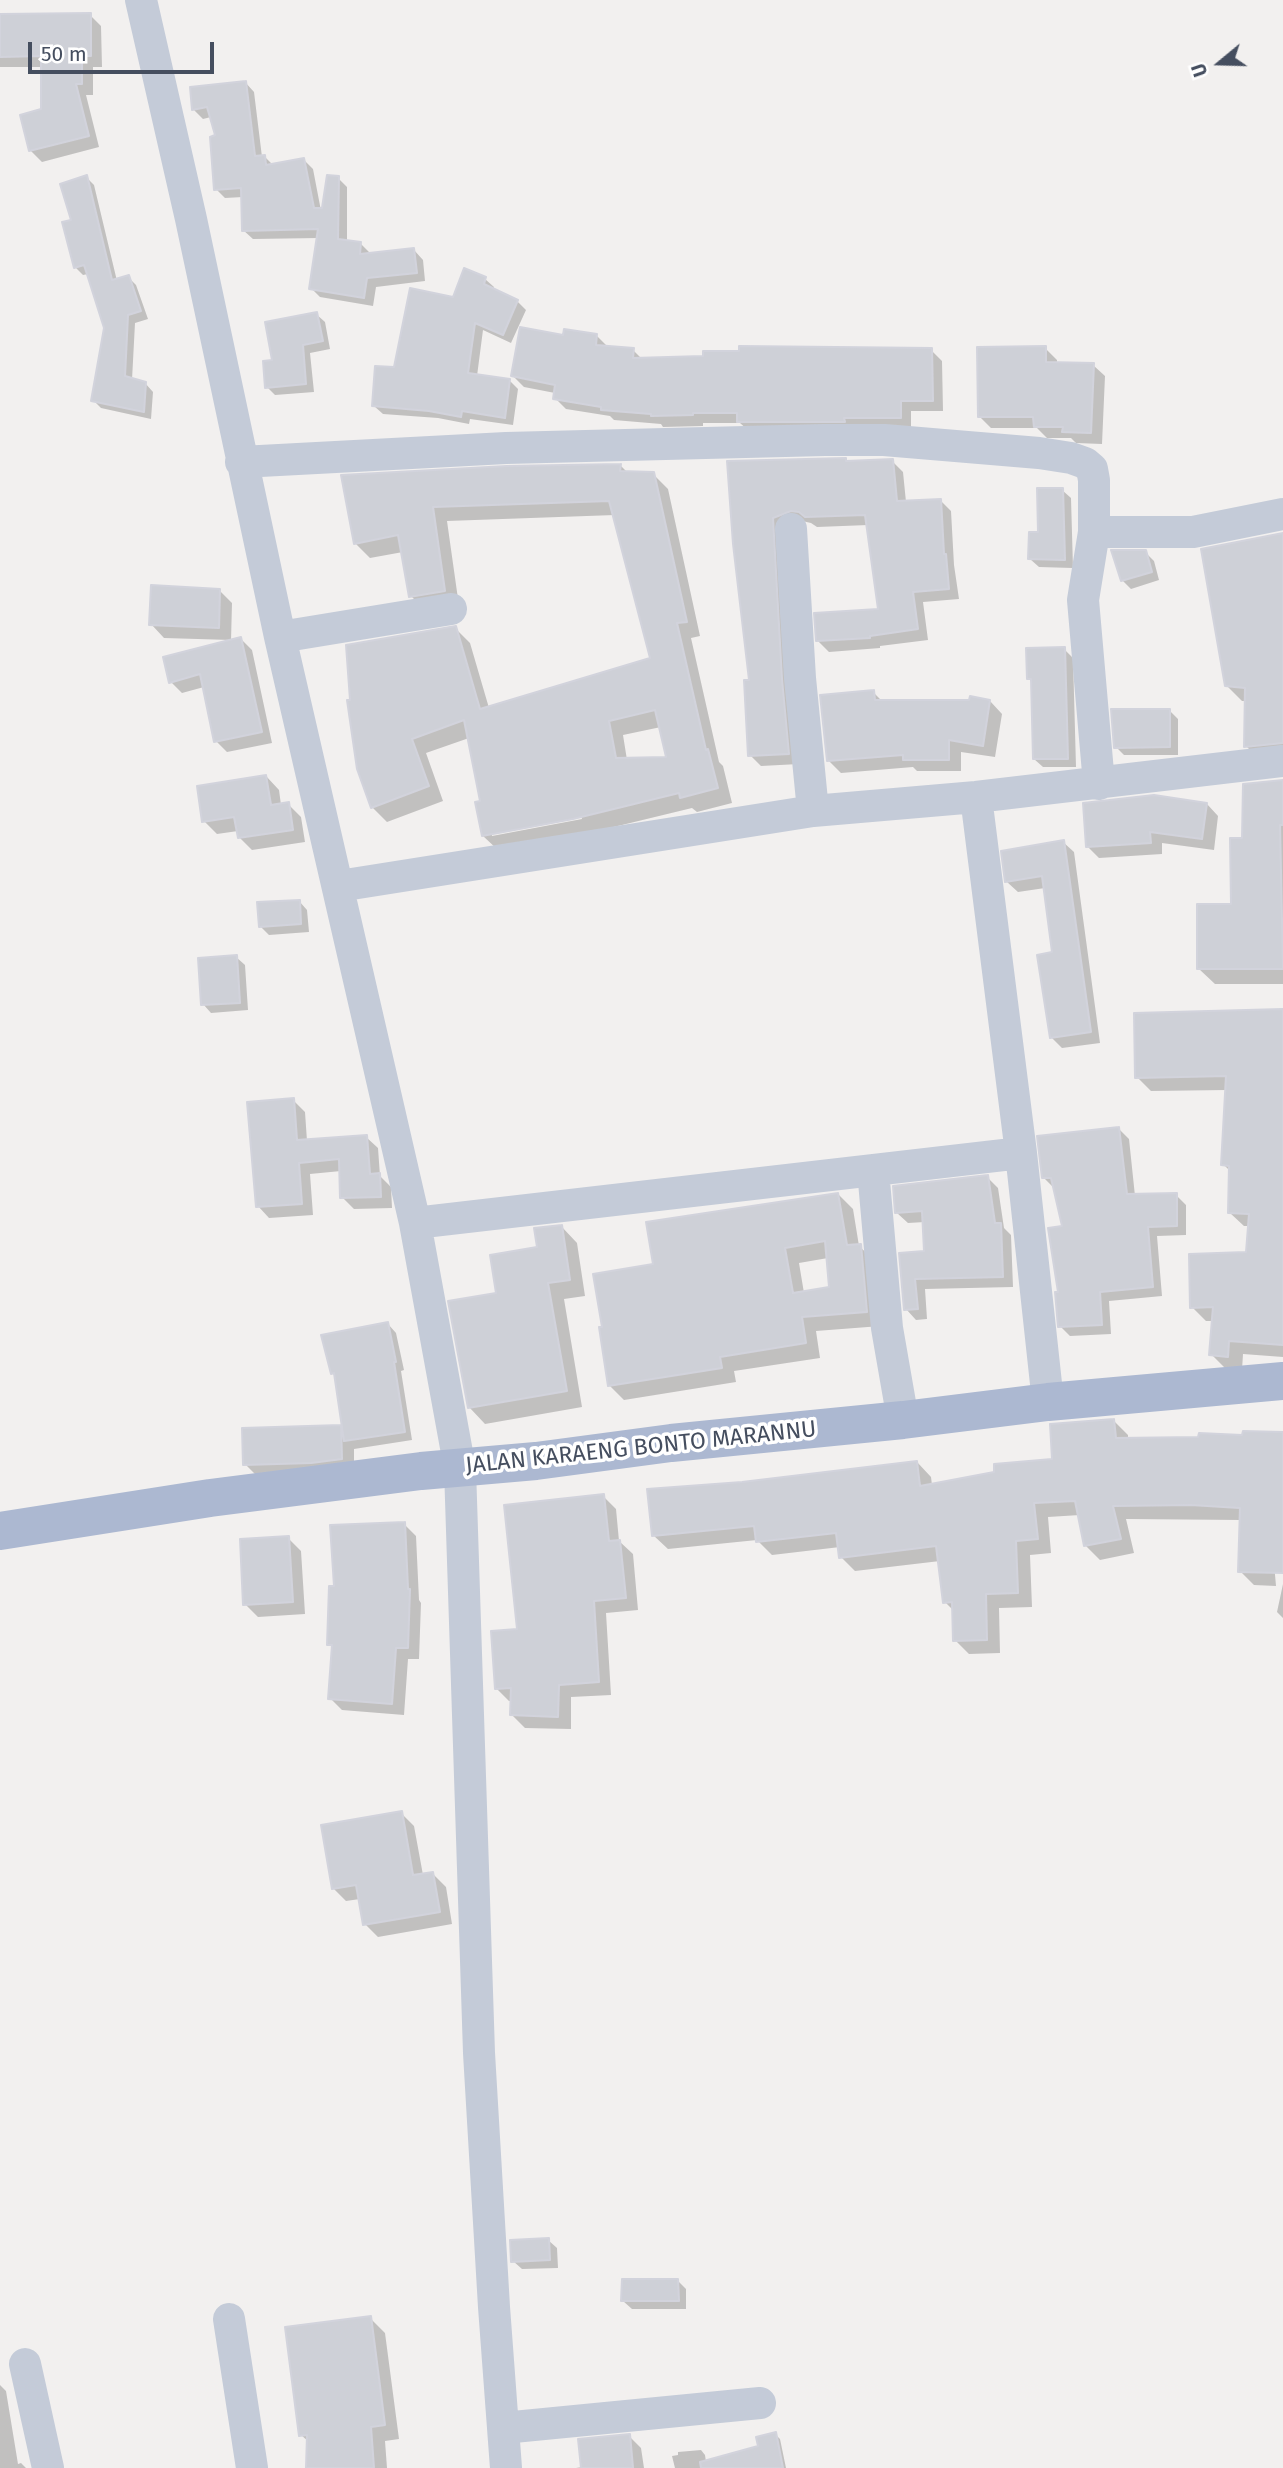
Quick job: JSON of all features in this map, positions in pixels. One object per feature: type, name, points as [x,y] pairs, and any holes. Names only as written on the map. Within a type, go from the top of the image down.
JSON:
[{"type":"main road","name":"JALAN KARAENG BONTO MARANNU","points":[[0,1531],[211,1498],[671,1443],[903,1420],[1048,1402],[1283,1381]]},
{"type":"street","points":[[141,0],[191,219],[280,638],[415,1223],[460,1469],[479,2053],[506,2468]]},
{"type":"street","points":[[241,462],[562,446],[884,440],[1039,453],[1085,463],[1092,469],[1094,480],[1094,532],[1083,600],[1100,784]]},
{"type":"street","points":[[1094,532],[1193,532],[1283,514]]},
{"type":"street","points":[[791,528],[800,678],[813,811]]},
{"type":"street","points":[[280,638],[451,609]]},
{"type":"street","points":[[338,886],[813,811],[1100,784],[1283,761]]},
{"type":"street","points":[[976,797],[1021,1153],[1048,1402]]},
{"type":"street","points":[[415,1223],[1021,1153]]},
{"type":"street","points":[[873,1170],[887,1328],[903,1420]]},
{"type":"street","points":[[229,2319],[252,2468]]},
{"type":"street","points":[[25,2364],[48,2468]]},
{"type":"street","points":[[503,2428],[760,2403]]},
{"type":"building","points":[[91,13],[91,56],[82,56],[82,84],[76,84],[89,136],[29,151],[20,115],[41,109],[41,56],[0,57],[0,14]]},
{"type":"building","points":[[246,81],[255,156],[265,155],[266,165],[304,158],[314,208],[322,208],[327,175],[339,176],[338,239],[361,242],[360,254],[414,248],[417,273],[367,278],[364,298],[309,289],[318,229],[242,231],[241,188],[214,190],[210,137],[215,135],[207,107],[192,110],[190,87]]},
{"type":"building","points":[[87,175],[112,280],[129,275],[141,311],[128,315],[125,376],[146,382],[144,412],[91,401],[104,328],[84,265],[74,268],[62,222],[71,220],[60,184]]},
{"type":"building","points":[[464,268],[486,277],[484,284],[518,300],[503,335],[475,323],[468,373],[510,379],[505,418],[462,411],[461,417],[372,406],[375,366],[394,367],[410,288],[453,297]]},
{"type":"building","points":[[317,312],[323,341],[303,345],[306,384],[265,388],[263,361],[272,360],[265,322]]},
{"type":"building","points":[[520,327],[563,335],[564,329],[597,334],[596,345],[634,348],[633,358],[703,356],[703,351],[739,351],[739,346],[932,348],[933,401],[901,401],[901,418],[844,418],[845,422],[737,422],[737,413],[651,416],[601,410],[601,407],[553,399],[555,385],[511,376]]},
{"type":"building","points":[[1046,346],[1046,362],[1094,363],[1091,433],[1062,432],[1063,427],[1034,427],[1033,417],[978,417],[977,347]]},
{"type":"building","points":[[846,458],[846,461],[893,459],[897,501],[941,499],[949,589],[913,592],[918,629],[870,638],[816,641],[814,613],[878,609],[865,515],[805,517],[799,512],[791,511],[773,518],[789,754],[748,756],[744,680],[749,680],[733,544],[727,461]]},
{"type":"building","points":[[621,464],[620,471],[654,472],[687,622],[677,623],[706,750],[708,749],[718,788],[680,798],[679,793],[573,819],[482,836],[475,802],[480,801],[464,720],[412,739],[429,786],[371,808],[357,769],[347,700],[350,700],[346,645],[456,626],[480,709],[650,658],[609,501],[433,507],[445,591],[409,597],[398,535],[354,544],[341,475],[507,466]],"holes":[[[655,710],[666,757],[616,758],[609,721]]]},
{"type":"building","points":[[1037,488],[1063,488],[1065,560],[1028,559],[1029,532],[1038,532]]},
{"type":"building","points":[[1283,533],[1283,743],[1244,747],[1245,688],[1225,686],[1201,549]]},
{"type":"building","points":[[1111,550],[1146,550],[1152,572],[1121,581]]},
{"type":"building","points":[[151,585],[220,589],[219,628],[149,625]]},
{"type":"building","points":[[241,637],[262,732],[214,742],[200,674],[169,683],[163,657]]},
{"type":"building","points":[[1065,647],[1068,759],[1033,759],[1031,679],[1027,679],[1026,648]]},
{"type":"building","points":[[874,690],[875,700],[969,700],[970,696],[990,700],[983,746],[949,740],[949,760],[903,760],[903,755],[827,761],[820,695]]},
{"type":"building","points":[[1111,709],[1170,709],[1170,747],[1114,748]]},
{"type":"building","points":[[266,775],[271,805],[289,802],[293,830],[238,838],[234,817],[202,822],[197,786]]},
{"type":"building","points":[[1283,780],[1283,825],[1280,825],[1283,969],[1197,969],[1197,904],[1231,904],[1230,838],[1242,838],[1243,784]]},
{"type":"building","points":[[1154,795],[1207,803],[1202,839],[1150,832],[1151,843],[1086,847],[1083,803]]},
{"type":"building","points":[[1064,840],[1091,1032],[1050,1038],[1037,955],[1052,952],[1042,876],[1005,882],[1001,851]]},
{"type":"building","points":[[300,900],[301,924],[259,927],[257,902]]},
{"type":"building","points":[[237,955],[240,1003],[201,1005],[198,958]]},
{"type":"building","points":[[1283,1009],[1283,1345],[1229,1341],[1228,1357],[1209,1355],[1213,1307],[1190,1308],[1189,1254],[1246,1252],[1249,1214],[1228,1213],[1229,1166],[1221,1165],[1226,1076],[1135,1078],[1134,1013]]},
{"type":"building","points":[[294,1098],[297,1140],[367,1135],[370,1174],[380,1173],[381,1197],[340,1198],[339,1159],[299,1163],[302,1204],[256,1207],[247,1102]]},
{"type":"building","points":[[1119,1127],[1127,1194],[1177,1193],[1177,1226],[1148,1227],[1153,1287],[1100,1292],[1102,1325],[1058,1327],[1055,1292],[1058,1292],[1048,1228],[1062,1226],[1051,1178],[1042,1178],[1037,1136]]},
{"type":"building","points":[[988,1175],[995,1223],[1001,1223],[1003,1277],[915,1279],[918,1309],[904,1310],[899,1253],[924,1251],[922,1211],[895,1213],[893,1186]]},
{"type":"building","points":[[838,1193],[847,1245],[861,1244],[867,1312],[802,1317],[806,1343],[720,1357],[722,1368],[608,1386],[593,1274],[653,1264],[646,1222]],"holes":[[[825,1241],[829,1287],[793,1293],[785,1248]]]},
{"type":"building","points":[[562,1225],[570,1280],[548,1283],[567,1391],[468,1408],[448,1301],[496,1293],[490,1255],[537,1247],[534,1228]]},
{"type":"building","points":[[388,1322],[405,1432],[344,1441],[334,1373],[331,1374],[321,1335]]},
{"type":"building","points":[[1114,1419],[1116,1438],[1198,1437],[1199,1433],[1242,1435],[1243,1431],[1283,1432],[1283,1573],[1238,1572],[1240,1508],[1191,1505],[1113,1506],[1121,1539],[1084,1546],[1075,1501],[1034,1503],[1038,1539],[1016,1541],[1018,1593],[986,1594],[987,1640],[953,1641],[952,1602],[943,1603],[936,1546],[839,1558],[836,1533],[756,1542],[754,1526],[652,1536],[647,1489],[742,1482],[917,1461],[920,1486],[994,1472],[994,1464],[1052,1459],[1050,1424]]},
{"type":"building","points":[[341,1425],[342,1459],[311,1463],[243,1465],[242,1428]]},
{"type":"building","points":[[604,1494],[609,1541],[620,1540],[626,1598],[594,1601],[599,1682],[559,1685],[558,1717],[510,1715],[511,1688],[495,1689],[491,1631],[517,1629],[504,1505]]},
{"type":"building","points":[[405,1522],[410,1589],[408,1648],[396,1648],[392,1704],[328,1699],[332,1645],[327,1645],[329,1586],[334,1586],[330,1525]]},
{"type":"building","points":[[289,1536],[293,1602],[243,1605],[240,1539]]},
{"type":"building","points":[[402,1811],[413,1875],[433,1872],[440,1912],[363,1925],[356,1885],[332,1889],[321,1825]]},
{"type":"building","points":[[549,2238],[550,2260],[511,2262],[510,2240]]},
{"type":"building","points":[[622,2279],[678,2279],[679,2301],[621,2301]]},
{"type":"building","points":[[371,2316],[385,2425],[371,2427],[374,2468],[306,2468],[307,2435],[299,2436],[285,2327]]},
{"type":"building","points":[[776,2432],[783,2468],[701,2468],[700,2462],[758,2446],[756,2437]]},
{"type":"building","points":[[630,2434],[633,2468],[581,2468],[578,2439]]}]
